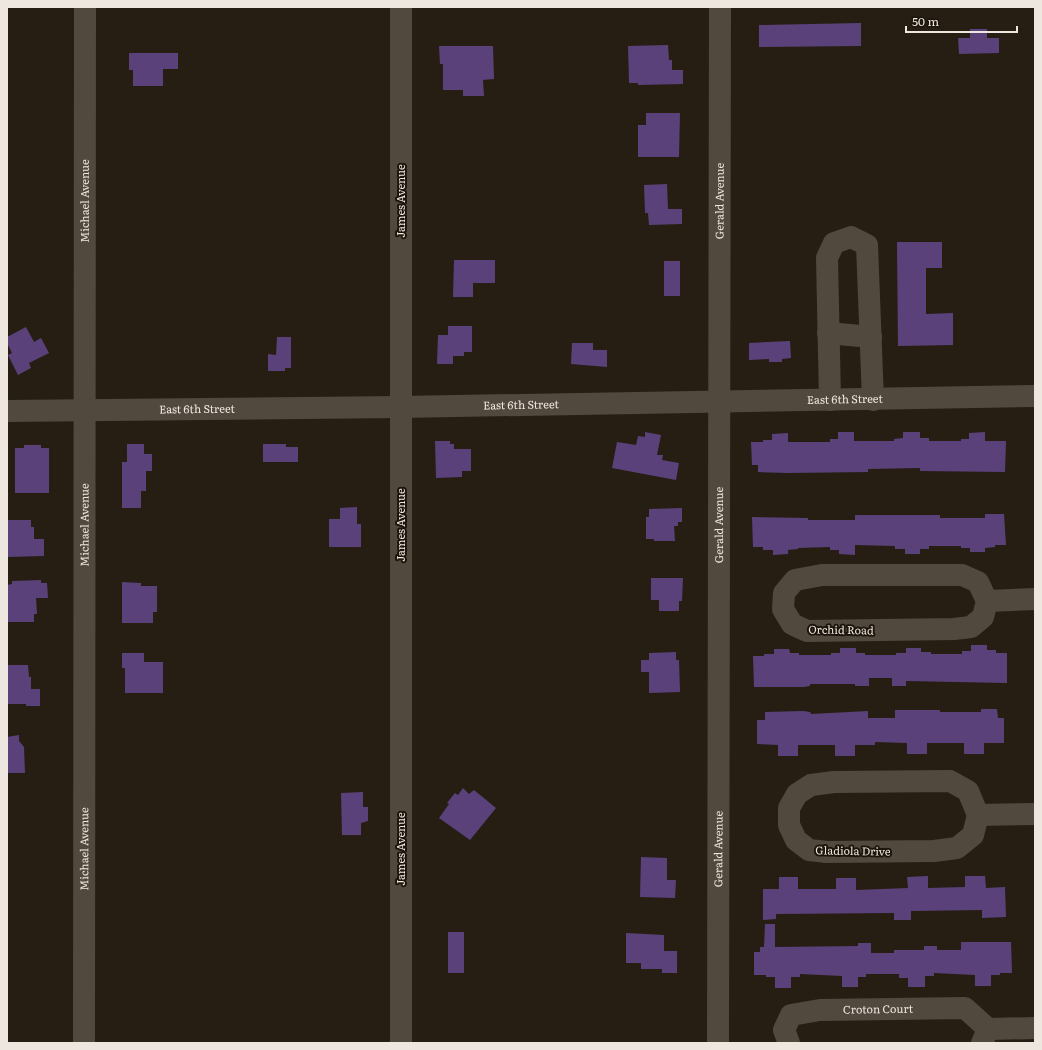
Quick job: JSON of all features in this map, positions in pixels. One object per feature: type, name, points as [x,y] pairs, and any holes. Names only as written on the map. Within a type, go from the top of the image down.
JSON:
[{"type":"street","name":"Michael Avenue","points":[[84,1043],[85,7]]},
{"type":"street","name":"James Avenue","points":[[401,7],[401,1043]]},
{"type":"street","name":"Gerald Avenue","points":[[718,1043],[720,7]]},
{"type":"street","points":[[830,400],[827,258],[834,242],[851,237],[867,245],[873,400]]},
{"type":"street","points":[[828,333],[871,337]]},
{"type":"street","name":"East 6th Street","points":[[7,411],[402,407],[1035,396]]},
{"type":"street","name":"Orchid Road","points":[[822,575],[962,575],[978,582],[987,600],[983,616],[975,624],[971,627],[954,629],[807,631],[792,624],[783,609],[784,593],[795,580],[822,575]]},
{"type":"street","points":[[987,600],[1035,599]]},
{"type":"street","name":"Gladiola Drive","points":[[950,781],[968,791],[978,815],[973,835],[957,848],[934,851],[827,852],[809,850],[796,840],[789,825],[789,808],[797,794],[811,785],[834,782],[950,781]]},
{"type":"street","points":[[978,815],[1035,814]]},
{"type":"street","name":"Croton Court","points":[[789,1043],[784,1030],[791,1015],[820,1010],[965,1008],[985,1036],[1035,1028]]},
{"type":"building","points":[[861,23],[861,46],[759,47],[759,25]]},
{"type":"building","points":[[970,29],[987,29],[987,38],[999,38],[999,53],[959,54],[958,38],[970,38]]},
{"type":"building","points":[[668,45],[669,60],[672,60],[672,70],[683,70],[683,84],[638,85],[638,83],[629,83],[628,46]]},
{"type":"building","points":[[439,46],[493,46],[494,79],[483,80],[484,96],[463,96],[463,90],[443,90],[443,64],[440,64]]},
{"type":"building","points":[[129,53],[178,53],[178,69],[163,69],[163,86],[133,86],[133,70],[129,70]]},
{"type":"building","points":[[646,113],[680,113],[679,157],[638,157],[638,125],[646,125]]},
{"type":"building","points":[[667,184],[668,209],[682,209],[682,224],[649,225],[648,213],[645,213],[644,185]]},
{"type":"building","points":[[897,242],[942,242],[942,268],[926,268],[926,314],[953,313],[953,345],[898,346]]},
{"type":"building","points":[[454,260],[495,260],[495,283],[473,283],[473,297],[453,297]]},
{"type":"building","points":[[664,261],[680,261],[680,296],[664,296]]},
{"type":"building","points":[[448,326],[472,326],[472,352],[464,352],[464,356],[453,356],[453,364],[437,364],[438,335],[448,335]]},
{"type":"building","points":[[26,327],[34,342],[41,338],[49,353],[29,363],[31,368],[18,375],[8,355],[12,353],[7,343],[7,337]]},
{"type":"building","points":[[277,337],[291,337],[291,368],[285,368],[285,371],[268,371],[268,354],[276,355]]},
{"type":"building","points":[[790,341],[791,358],[782,359],[782,362],[769,362],[769,359],[749,360],[749,343]]},
{"type":"building","points":[[572,343],[593,343],[593,350],[607,350],[607,367],[571,364]]},
{"type":"building","points":[[645,432],[661,435],[657,455],[663,455],[662,460],[679,463],[676,480],[612,468],[617,442],[636,445],[638,436],[645,437]]},
{"type":"building","points":[[838,432],[854,432],[854,441],[894,441],[894,439],[903,438],[903,432],[920,432],[920,438],[929,438],[929,441],[961,441],[961,439],[969,439],[969,433],[985,432],[985,441],[1006,441],[1005,472],[920,471],[920,468],[868,469],[868,472],[788,473],[758,472],[758,465],[752,465],[751,442],[772,440],[772,434],[788,433],[788,442],[830,442],[830,439],[838,439]]},
{"type":"building","points":[[435,441],[450,441],[450,444],[454,444],[454,449],[471,449],[471,471],[462,471],[462,477],[436,478]]},
{"type":"building","points":[[127,444],[144,444],[144,454],[152,454],[152,471],[146,471],[146,491],[141,491],[141,508],[122,508],[122,462],[127,462]]},
{"type":"building","points":[[263,444],[286,444],[286,447],[298,447],[298,462],[263,462]]},
{"type":"building","points":[[24,445],[41,445],[41,448],[49,448],[49,493],[15,493],[15,448],[24,448]]},
{"type":"building","points":[[357,507],[357,524],[361,524],[361,547],[329,547],[329,519],[340,519],[340,508]]},
{"type":"building","points":[[682,508],[682,522],[678,522],[678,526],[674,526],[675,541],[654,541],[654,539],[646,539],[646,517],[649,517],[649,509]]},
{"type":"building","points":[[985,514],[1004,514],[1006,545],[995,545],[995,547],[985,548],[985,552],[970,552],[970,548],[961,548],[961,546],[929,546],[929,549],[920,549],[920,554],[905,554],[905,549],[895,549],[895,546],[855,545],[855,555],[839,554],[839,550],[830,550],[830,547],[798,548],[788,550],[788,554],[773,555],[773,550],[763,550],[763,547],[753,547],[752,517],[808,518],[808,520],[855,520],[855,515],[940,515],[940,518],[985,518]]},
{"type":"building","points":[[7,520],[31,520],[31,527],[34,527],[34,539],[44,539],[44,556],[7,557]]},
{"type":"building","points":[[651,578],[683,578],[682,601],[679,601],[679,611],[659,611],[659,600],[651,600]]},
{"type":"building","points":[[41,580],[41,583],[47,583],[48,598],[36,598],[37,614],[34,614],[34,622],[7,622],[7,585],[12,584],[12,581]]},
{"type":"building","points":[[122,582],[141,583],[141,586],[157,586],[157,612],[153,612],[153,623],[122,623]]},
{"type":"building","points":[[971,645],[987,645],[987,650],[996,650],[996,653],[1007,653],[1007,683],[906,681],[906,686],[892,686],[892,678],[869,678],[869,686],[855,686],[855,684],[810,684],[810,686],[803,687],[754,687],[753,656],[774,654],[774,649],[789,649],[790,653],[799,653],[799,655],[831,655],[831,653],[840,653],[840,648],[856,648],[856,653],[865,653],[865,655],[896,655],[896,653],[906,653],[906,648],[921,648],[921,652],[931,652],[931,654],[962,654],[962,651],[971,651]]},
{"type":"building","points":[[676,652],[676,660],[679,660],[680,692],[649,693],[649,672],[641,672],[641,660],[649,660],[649,653]]},
{"type":"building","points":[[122,653],[144,653],[144,662],[163,662],[163,693],[125,693],[125,668],[122,668]]},
{"type":"building","points":[[7,665],[28,665],[29,677],[31,677],[31,689],[40,689],[40,706],[7,704]]},
{"type":"building","points":[[981,709],[997,709],[998,718],[1004,718],[1004,743],[984,743],[984,754],[964,754],[964,743],[927,743],[927,754],[907,754],[907,743],[875,742],[875,745],[855,745],[855,756],[835,756],[835,745],[798,745],[798,756],[778,756],[778,745],[757,744],[757,720],[765,720],[765,712],[803,711],[810,712],[811,714],[868,711],[868,718],[895,718],[895,710],[981,712]]},
{"type":"building","points":[[19,735],[19,741],[24,747],[25,773],[7,773],[7,737]]},
{"type":"building","points":[[463,788],[469,794],[474,790],[496,808],[470,840],[439,818],[449,804],[447,803],[455,793],[458,795]]},
{"type":"building","points":[[363,792],[363,807],[368,807],[368,821],[361,823],[361,835],[342,835],[341,793]]},
{"type":"building","points":[[641,857],[667,858],[667,880],[676,880],[675,898],[640,897]]},
{"type":"building","points":[[928,876],[928,888],[965,887],[965,876],[985,876],[986,888],[1005,887],[1006,917],[982,918],[982,910],[911,911],[911,920],[894,920],[894,913],[776,914],[776,919],[763,920],[763,889],[779,889],[779,877],[798,877],[798,889],[836,889],[836,878],[856,878],[856,890],[908,888],[907,877]]},
{"type":"building","points":[[765,924],[775,924],[775,947],[858,946],[858,943],[871,943],[871,953],[894,953],[894,950],[924,950],[924,946],[937,946],[937,950],[961,950],[961,942],[1011,942],[1012,973],[991,975],[991,986],[975,986],[975,975],[934,973],[934,976],[925,976],[925,987],[908,987],[908,978],[899,978],[899,974],[866,974],[866,977],[858,977],[858,987],[842,987],[842,976],[800,974],[800,977],[791,977],[791,988],[775,988],[775,977],[754,975],[754,952],[760,952],[760,947],[764,947]]},
{"type":"building","points":[[448,932],[464,932],[464,973],[448,973]]},
{"type":"building","points":[[626,933],[664,935],[664,951],[677,951],[677,973],[662,973],[662,969],[641,969],[641,963],[626,963]]}]
